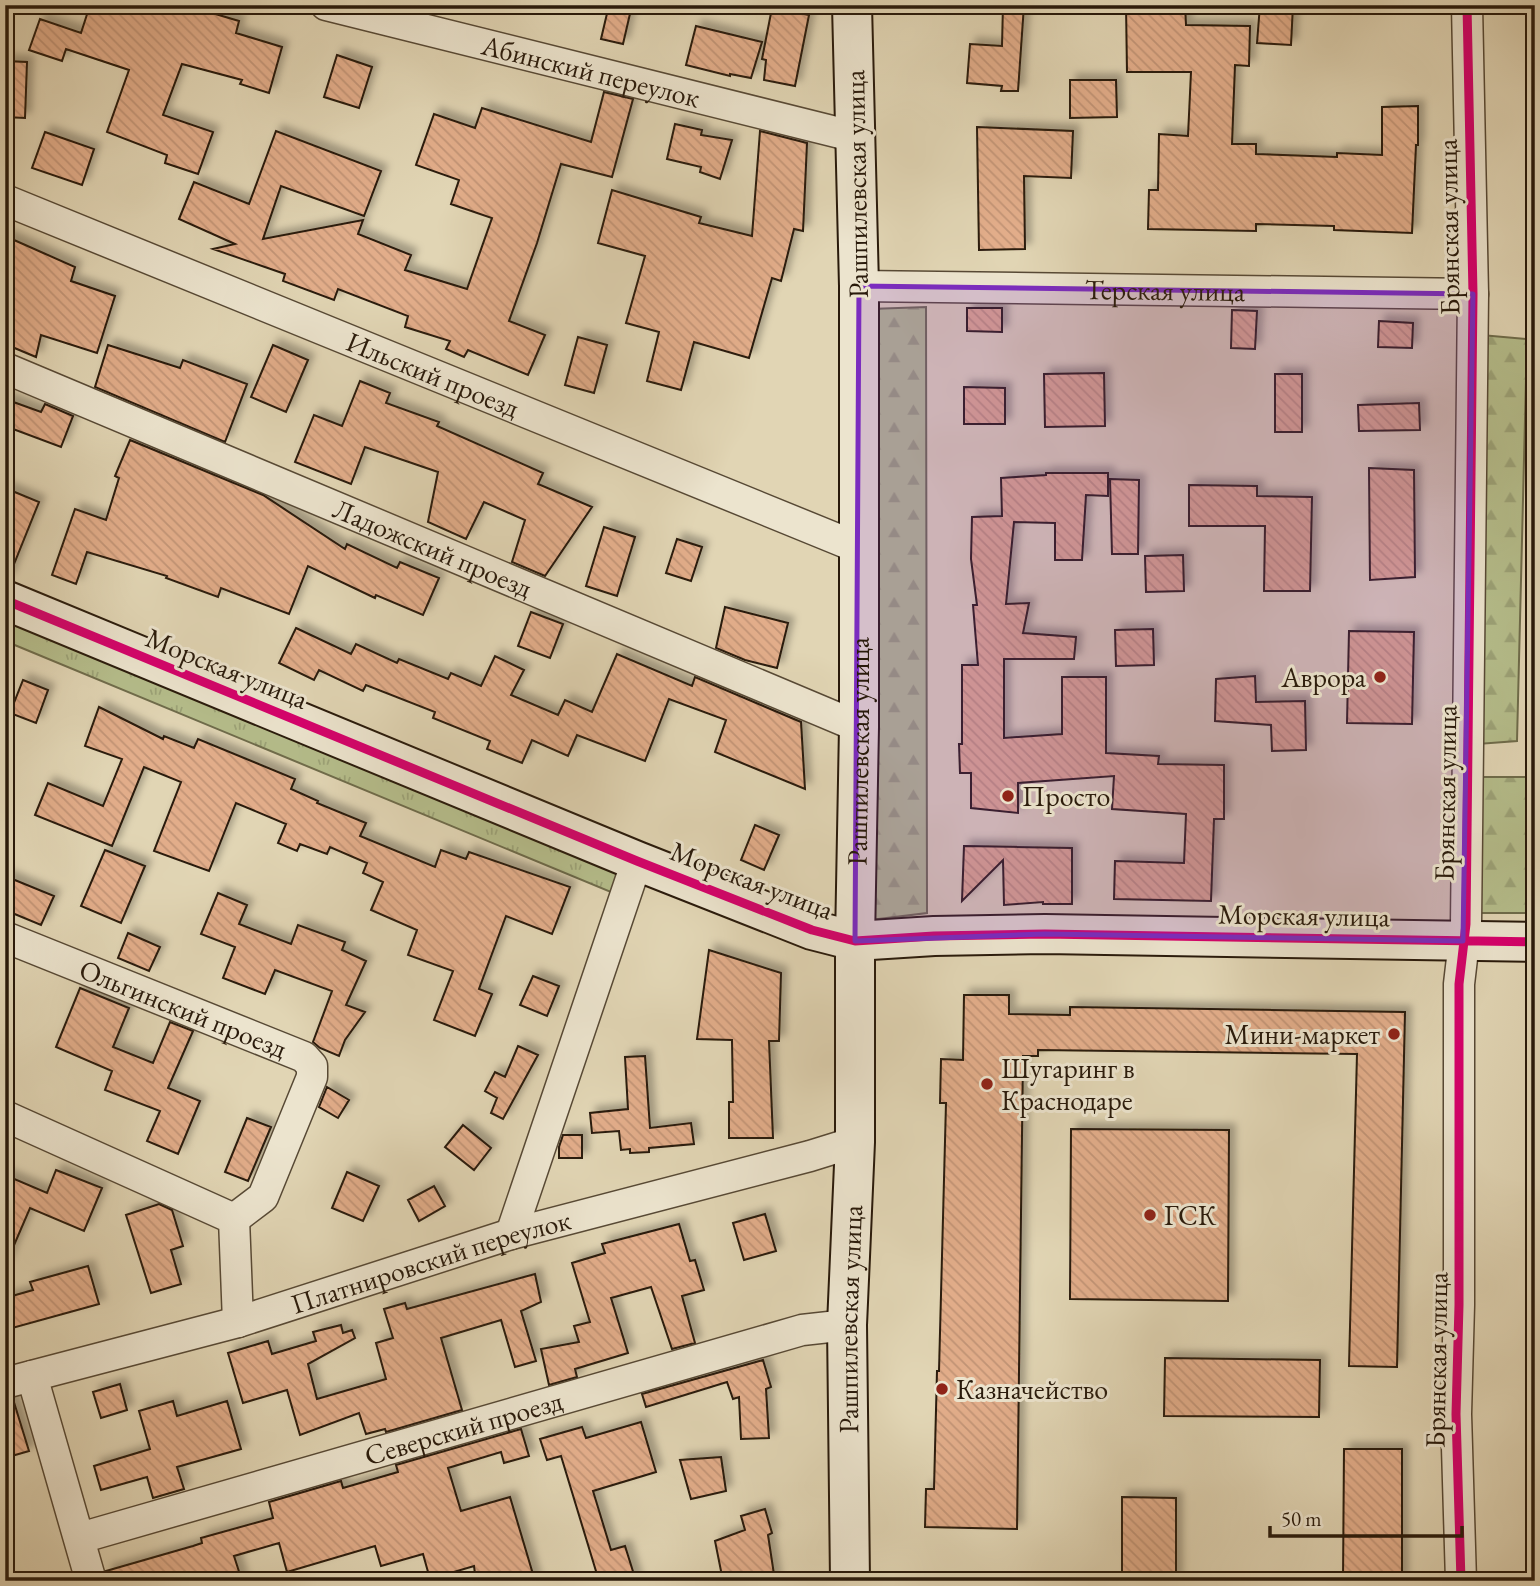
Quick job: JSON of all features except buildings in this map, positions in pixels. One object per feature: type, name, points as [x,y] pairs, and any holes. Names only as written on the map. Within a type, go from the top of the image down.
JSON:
[{"type":"street","name":"Абинский переулок","points":[[326,5],[856,137]]},
{"type":"street","name":"Рашпилевская улица","points":[[850,1581],[847,1325],[855,1142],[859,727],[859,286],[852,5]]},
{"type":"street","name":"Брянская улица","points":[[1461,1581],[1456,1414],[1459,1305],[1459,984],[1466,924],[1473,295],[1467,5]]},
{"type":"street","name":"Ильский проезд","points":[[5,200],[859,548]]},
{"type":"street","name":"Терская улица","points":[[859,286],[1473,295]]},
{"type":"street","name":"Ладожский проезд","points":[[5,368],[859,727]]},
{"type":"street","name":"Морская улица","points":[[5,600],[637,861],[812,930],[855,941],[1045,934],[1535,942]]},
{"type":"street","points":[[512,1234],[637,861]]},
{"type":"street","name":"Ольгинский проезд","points":[[5,937],[304,1057],[312,1066],[312,1077],[263,1197],[234,1219]]},
{"type":"street","points":[[5,1116],[234,1219],[238,1321]]},
{"type":"street","name":"Платнировский переулок","points":[[19,1380],[238,1321],[512,1234],[855,1142]]},
{"type":"street","name":"Северский проезд","points":[[80,1538],[802,1329],[847,1325]]},
{"type":"street","points":[[19,1380],[80,1538],[92,1581]]},
{"type":"highlighted area","points":[[859,286],[1473,294],[1463,941],[1045,934],[855,941]]},
{"type":"green space","points":[[926,307],[927,913],[870,920],[870,309]]},
{"type":"green space","points":[[1481,335],[1527,339],[1517,741],[1478,744]]},
{"type":"green space","points":[[5,613],[625,874],[618,895],[5,641]]},
{"type":"green space","points":[[1479,777],[1535,777],[1532,844],[1535,844],[1535,913],[1475,913]]},
{"type":"cycle path","points":[[1461,1581],[1456,1414],[1459,1305],[1459,984],[1466,924],[1473,294],[1467,5]]},
{"type":"cycle path","points":[[5,600],[637,861],[812,930],[855,941],[1045,934],[1535,942]]},
{"type":"place","name":"Аврора","points":[[1380,677]]},
{"type":"place","name":"Просто","points":[[1008,796]]},
{"type":"place","name":"Мини-маркет","points":[[1394,1034]]},
{"type":"place","name":"Шугаринг в Краснодаре","points":[[987,1084]]},
{"type":"place","name":"ГСК","points":[[1150,1215]]},
{"type":"place","name":"Казначейство","points":[[942,1389]]}]
